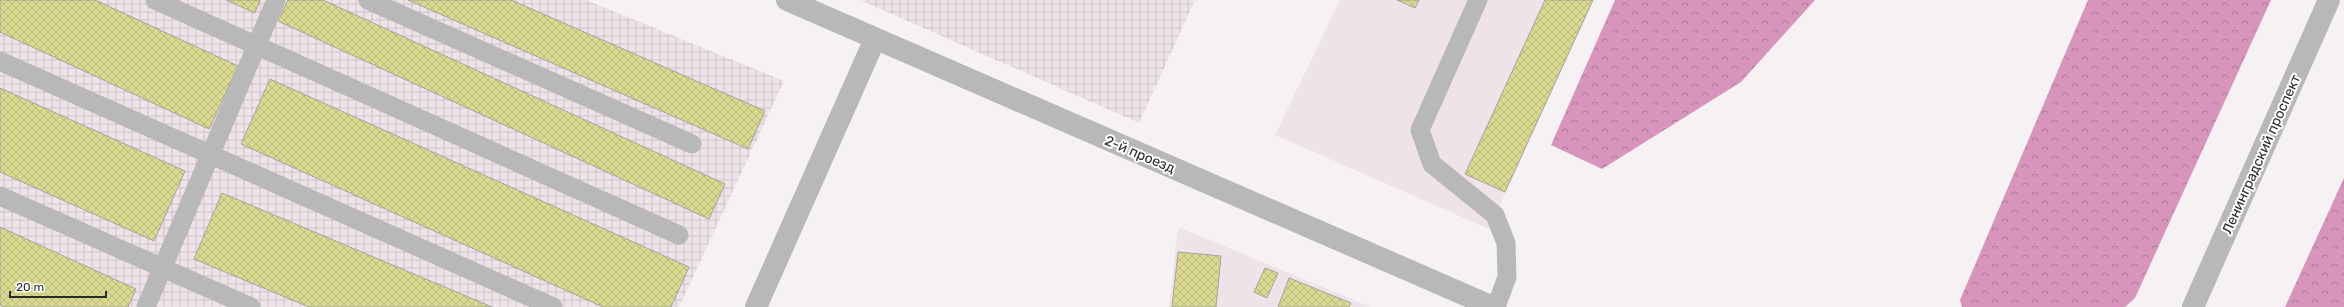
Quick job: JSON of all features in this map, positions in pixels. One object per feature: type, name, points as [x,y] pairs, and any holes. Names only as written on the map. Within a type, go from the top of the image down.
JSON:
[{"type":"street","name":"Ленинградский проспект","points":[[2193,307],[2329,0]]},
{"type":"street","name":"2-й проезд","points":[[794,1],[875,39],[1493,307]]},
{"type":"street","points":[[756,307],[875,39]]},
{"type":"lane","points":[[155,0],[679,235]]},
{"type":"lane","points":[[146,307],[276,0]]},
{"type":"lane","points":[[368,0],[692,144]]},
{"type":"lane","points":[[1478,0],[1420,130],[1432,164],[1495,215],[1506,243],[1507,277],[1496,307]]},
{"type":"lane","points":[[0,61],[210,156],[553,307]]},
{"type":"lane","points":[[0,196],[251,307]]},
{"type":"shaded area","points":[[0,0],[586,0],[784,81],[679,307],[0,307]]},
{"type":"shaded area","points":[[860,0],[1195,0],[1139,123]]},
{"type":"shaded area","points":[[1340,0],[1593,0],[1489,229],[1275,135]]},
{"type":"shaded area","points":[[1178,227],[1371,307],[1169,307]]},
{"type":"green space","points":[[1615,0],[1815,0],[1741,82],[1602,169],[1551,145]]},
{"type":"green space","points":[[2088,0],[2271,0],[2135,298],[2125,307],[1962,307],[1960,300]]},
{"type":"green space","points":[[2344,178],[2344,307],[2285,307]]},
{"type":"building","points":[[0,0],[95,0],[238,66],[209,129],[0,32]]},
{"type":"building","points":[[226,0],[260,0],[255,13]]},
{"type":"building","points":[[288,0],[323,0],[725,184],[709,219],[278,21]]},
{"type":"building","points":[[408,0],[511,0],[765,111],[748,149]]},
{"type":"building","points":[[1397,0],[1419,0],[1415,8]]},
{"type":"building","points":[[1545,0],[1593,0],[1505,192],[1465,174]]},
{"type":"building","points":[[270,79],[689,267],[671,307],[603,307],[241,144]]},
{"type":"building","points":[[0,88],[185,171],[154,241],[0,172]]},
{"type":"building","points":[[222,193],[492,307],[309,307],[194,259]]},
{"type":"building","points":[[0,227],[136,289],[128,307],[4,307],[0,305]]},
{"type":"building","points":[[1178,252],[1221,256],[1216,307],[1172,307]]},
{"type":"building","points":[[1265,268],[1278,273],[1267,298],[1254,292]]},
{"type":"building","points":[[1289,278],[1351,303],[1349,307],[1278,307]]}]
